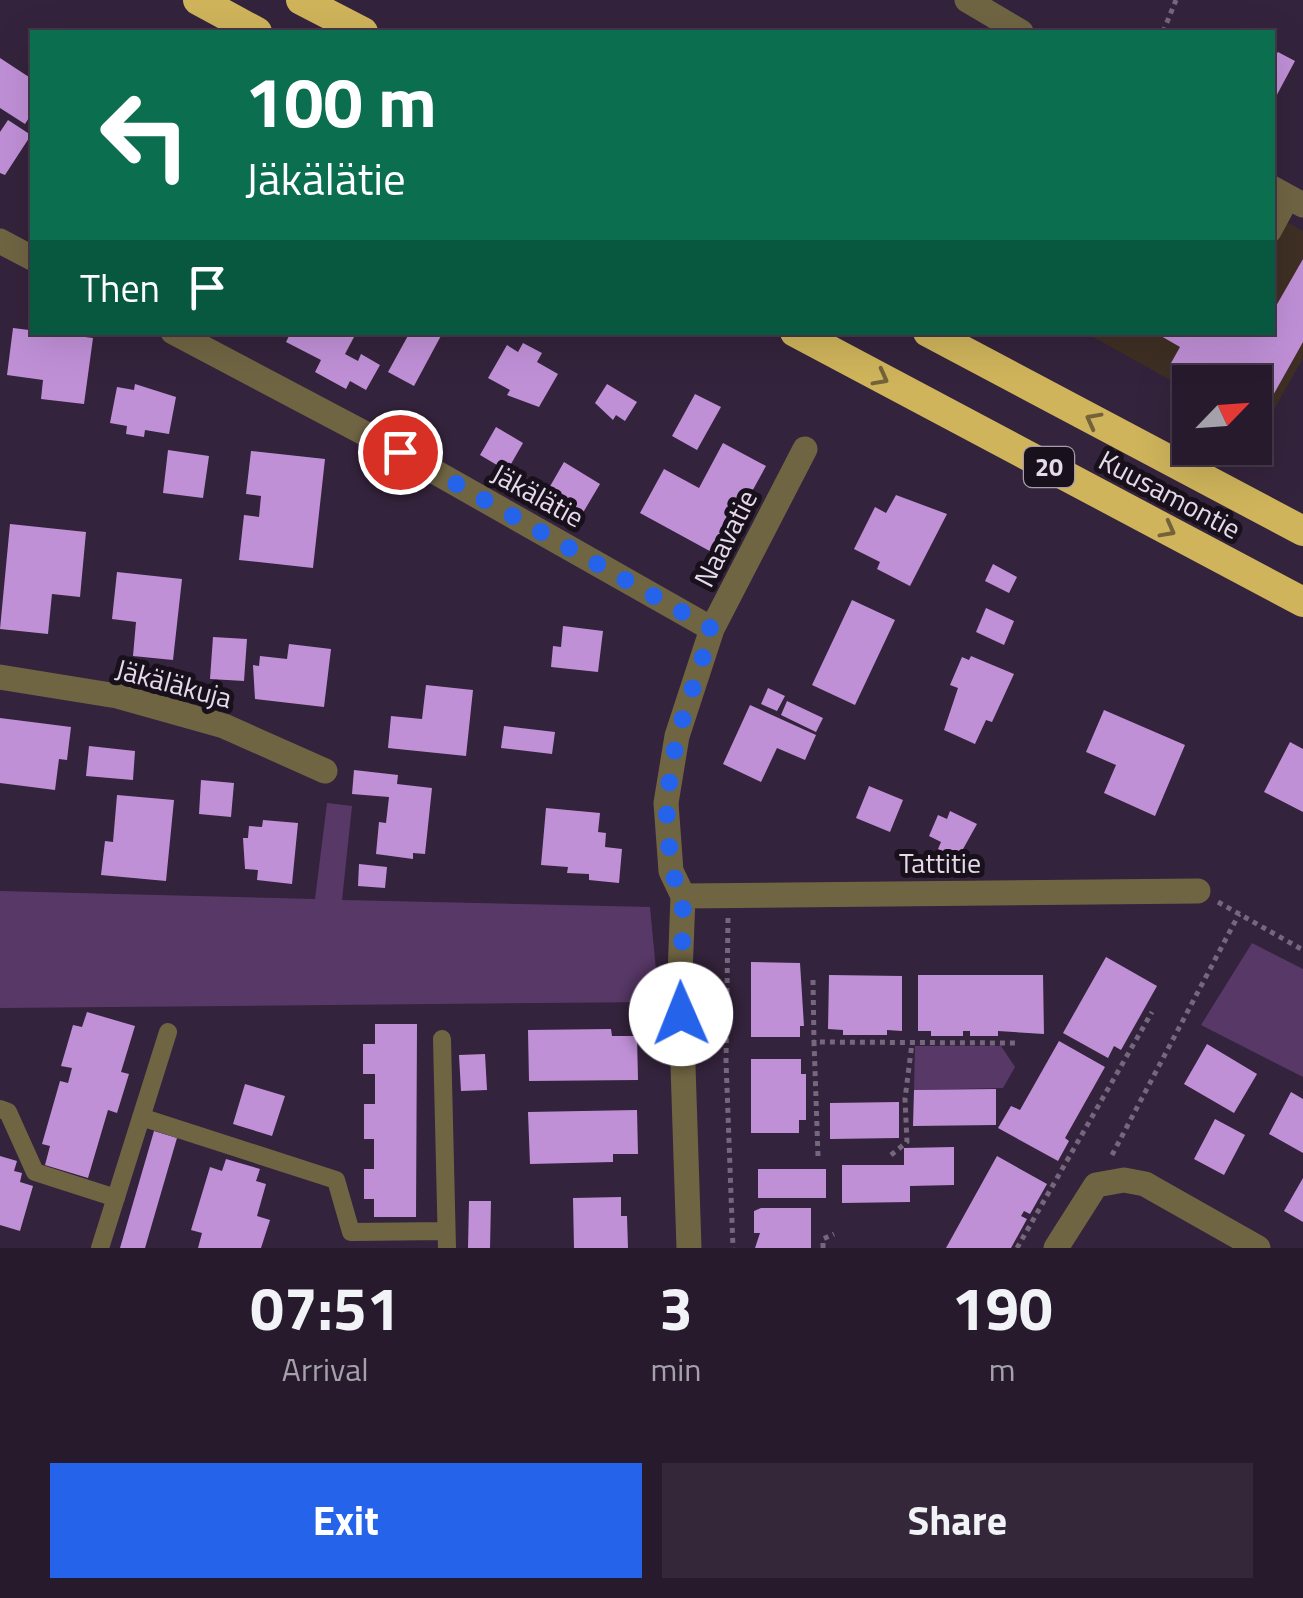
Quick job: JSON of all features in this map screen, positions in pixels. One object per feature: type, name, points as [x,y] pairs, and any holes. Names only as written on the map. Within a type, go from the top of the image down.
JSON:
[{"type":"highway","points":[[198,0],[253,30]]},
{"type":"highway","points":[[302,0],[359,30]]},
{"type":"highway","name":"Kuusamontie","points":[[800,335],[1303,602]]},
{"type":"highway","name":"Kuusamontie","points":[[934,335],[1303,531]]},
{"type":"street","points":[[966,0],[1018,30]]},
{"type":"street","points":[[0,241],[30,257]]},
{"type":"street","name":"Jäkälätie","points":[[179,335],[400,452],[712,629]]},
{"type":"street","name":"Naavatie","points":[[688,1248],[680,975],[683,896],[671,871],[666,803],[677,736],[712,629],[805,449]]},
{"type":"street","name":"Jäkäläkuja","points":[[0,677],[117,696],[224,726],[324,771]]},
{"type":"street","name":"Tattitie","points":[[683,896],[739,892],[1198,891]]},
{"type":"street","points":[[1056,1248],[1096,1185],[1124,1180],[1144,1184],[1258,1248]]},
{"type":"lane","points":[[1275,227],[1289,197]]},
{"type":"lane","points":[[100,1248],[168,1032]]},
{"type":"lane","points":[[141,1117],[336,1180],[351,1232],[446,1239],[442,1039]]},
{"type":"lane","points":[[0,1109],[8,1112],[35,1172],[116,1198]]},
{"type":"path","points":[[1164,30],[1176,0]]},
{"type":"path","points":[[1198,891],[1303,950]]},
{"type":"path","points":[[733,1248],[726,1061],[728,916],[739,892]]},
{"type":"path","points":[[1096,1185],[1239,914]]},
{"type":"path","points":[[813,980],[818,1156]]},
{"type":"path","points":[[1017,1248],[1152,1012]]},
{"type":"path","points":[[814,1042],[1015,1043]]},
{"type":"path","points":[[891,1154],[907,1142],[905,1099],[912,1043]]},
{"type":"path","points":[[823,1248],[823,1239],[834,1234]]},
{"type":"shaded area","points":[[1275,215],[1303,231],[1303,358],[1272,413],[1272,365],[1172,365],[1172,381],[1090,335],[1275,335]]},
{"type":"shaded area","points":[[327,803],[352,806],[342,900],[650,907],[659,1002],[0,1008],[0,891],[315,899]]},
{"type":"shaded area","points":[[1252,943],[1303,969],[1303,1077],[1201,1025]]},
{"type":"shaded area","points":[[915,1046],[1001,1046],[1015,1067],[1003,1088],[914,1090]]},
{"type":"building","points":[[1278,52],[1295,61],[1275,98]]},
{"type":"building","points":[[0,58],[30,78],[30,116],[25,124],[0,108]]},
{"type":"building","points":[[8,120],[30,134],[5,175],[0,173],[0,132]]},
{"type":"building","points":[[1303,259],[1303,342],[1272,397],[1272,365],[1175,365],[1171,363],[1180,347],[1159,335],[1275,335],[1275,308]]},
{"type":"building","points":[[13,328],[30,330],[30,335],[93,338],[84,404],[41,399],[43,380],[7,375]]},
{"type":"building","points":[[290,335],[351,335],[354,337],[345,354],[358,361],[361,354],[380,365],[366,390],[350,381],[346,389],[315,372],[321,360],[286,342]]},
{"type":"building","points":[[408,335],[441,335],[414,386],[388,372]]},
{"type":"building","points":[[523,343],[542,353],[537,362],[558,374],[539,407],[507,395],[510,390],[488,378],[507,345],[518,352]]},
{"type":"building","points":[[135,384],[176,397],[169,434],[145,430],[144,437],[126,434],[127,426],[110,423],[117,387],[134,390]]},
{"type":"building","points":[[607,384],[637,402],[625,421],[616,415],[613,420],[595,403]]},
{"type":"building","points":[[695,394],[721,407],[697,450],[672,436]]},
{"type":"building","points":[[496,427],[523,443],[507,471],[480,455]]},
{"type":"building","points":[[723,443],[766,466],[717,555],[640,513],[664,469],[699,488]]},
{"type":"building","points":[[168,450],[209,456],[203,498],[163,493]]},
{"type":"building","points":[[251,451],[325,459],[313,568],[239,560],[244,515],[259,517],[261,496],[246,494]]},
{"type":"building","points":[[564,462],[600,484],[581,516],[545,495]]},
{"type":"building","points":[[896,495],[947,514],[910,586],[877,569],[880,562],[854,549],[875,507],[886,513]]},
{"type":"building","points":[[10,524],[86,532],[80,597],[52,594],[48,634],[0,629]]},
{"type":"building","points":[[993,564],[1017,577],[1009,593],[985,581]]},
{"type":"building","points":[[117,572],[182,579],[173,660],[133,656],[136,622],[112,619]]},
{"type":"building","points":[[852,600],[895,620],[855,705],[812,685]]},
{"type":"building","points":[[986,608],[1014,621],[1004,645],[976,632]]},
{"type":"building","points":[[563,626],[603,631],[598,672],[551,667],[553,646],[561,647]]},
{"type":"building","points":[[213,637],[247,639],[244,681],[210,679]]},
{"type":"building","points":[[289,644],[331,649],[324,707],[255,699],[253,665],[259,666],[260,656],[287,659]]},
{"type":"building","points":[[971,656],[1014,674],[992,722],[986,720],[975,744],[944,730],[958,688],[950,685],[962,657],[969,660]]},
{"type":"building","points":[[426,685],[473,690],[466,756],[388,748],[391,716],[422,719]]},
{"type":"building","points":[[768,688],[785,696],[777,711],[761,704]]},
{"type":"building","points":[[787,701],[823,718],[816,732],[781,715]]},
{"type":"building","points":[[750,705],[816,735],[805,760],[777,748],[761,782],[723,764]]},
{"type":"building","points":[[1104,710],[1185,745],[1155,816],[1104,793],[1116,765],[1086,752]]},
{"type":"building","points":[[0,718],[71,727],[67,760],[59,759],[55,790],[0,783]]},
{"type":"building","points":[[504,726],[555,732],[552,754],[501,748]]},
{"type":"building","points":[[1290,742],[1303,749],[1303,812],[1264,792]]},
{"type":"building","points":[[89,746],[135,751],[133,780],[86,776]]},
{"type":"building","points":[[354,770],[398,775],[397,784],[432,788],[425,854],[413,853],[413,859],[376,854],[379,822],[386,823],[389,797],[352,794]]},
{"type":"building","points":[[201,780],[234,783],[231,817],[199,814]]},
{"type":"building","points":[[869,786],[903,800],[890,832],[856,818]]},
{"type":"building","points":[[117,795],[174,800],[166,881],[101,875],[105,841],[113,842]]},
{"type":"building","points":[[546,808],[600,813],[598,832],[606,833],[605,847],[622,849],[619,883],[589,880],[589,874],[567,873],[568,867],[541,865]]},
{"type":"building","points":[[950,811],[977,824],[958,858],[938,849],[941,842],[929,836],[938,815],[947,819]]},
{"type":"building","points":[[263,820],[298,823],[292,884],[257,880],[258,870],[245,869],[243,838],[248,838],[249,826],[262,827]]},
{"type":"building","points":[[359,864],[387,867],[385,888],[358,886]]},
{"type":"building","points":[[1106,957],[1157,986],[1121,1050],[1114,1046],[1108,1058],[1063,1033]]},
{"type":"building","points":[[751,962],[800,963],[804,1026],[800,1026],[800,1037],[751,1037]]},
{"type":"building","points":[[829,975],[902,976],[902,1031],[843,1035],[843,1030],[828,1029]]},
{"type":"building","points":[[918,975],[1043,975],[1044,1034],[998,1031],[998,1036],[970,1036],[970,1031],[963,1031],[963,1036],[931,1036],[931,1031],[918,1031]]},
{"type":"building","points":[[87,1012],[135,1026],[121,1072],[129,1074],[117,1113],[108,1110],[88,1178],[45,1165],[50,1146],[42,1144],[60,1081],[68,1083],[72,1068],[61,1066],[73,1025],[82,1027]]},
{"type":"building","points":[[375,1024],[417,1024],[416,1217],[374,1217],[374,1199],[364,1199],[364,1169],[374,1169],[374,1139],[364,1139],[364,1104],[375,1104],[375,1074],[363,1074],[363,1044],[375,1044]]},
{"type":"building","points":[[611,1029],[612,1036],[637,1036],[638,1080],[529,1081],[528,1030]]},
{"type":"building","points":[[1059,1041],[1105,1067],[1065,1138],[1069,1141],[1058,1161],[998,1128],[1011,1106],[1020,1110]]},
{"type":"building","points":[[1207,1044],[1257,1074],[1234,1113],[1184,1084]]},
{"type":"building","points":[[485,1054],[487,1090],[461,1091],[459,1055]]},
{"type":"building","points":[[751,1059],[801,1059],[801,1074],[806,1074],[806,1120],[799,1120],[799,1133],[751,1133]]},
{"type":"building","points":[[245,1084],[285,1096],[272,1136],[233,1124]]},
{"type":"building","points":[[996,1089],[996,1125],[913,1126],[914,1090]]},
{"type":"building","points":[[1291,1092],[1303,1099],[1303,1153],[1269,1134]]},
{"type":"building","points":[[899,1102],[899,1138],[830,1139],[830,1103]]},
{"type":"building","points":[[637,1110],[638,1154],[613,1154],[613,1162],[530,1164],[528,1112]]},
{"type":"building","points":[[1215,1119],[1245,1135],[1224,1175],[1194,1159]]},
{"type":"building","points":[[154,1131],[177,1138],[145,1248],[120,1248]]},
{"type":"building","points":[[954,1147],[954,1185],[910,1186],[910,1202],[842,1203],[842,1165],[904,1165],[904,1148]]},
{"type":"building","points":[[0,1156],[17,1161],[14,1171],[22,1173],[20,1182],[33,1186],[20,1231],[0,1225]]},
{"type":"building","points":[[997,1156],[1047,1184],[1030,1214],[1024,1211],[1021,1216],[1027,1219],[1011,1248],[946,1248]]},
{"type":"building","points":[[226,1159],[260,1169],[256,1181],[266,1184],[257,1216],[270,1220],[261,1248],[198,1248],[202,1233],[191,1230],[210,1167],[222,1171]]},
{"type":"building","points":[[758,1169],[826,1169],[826,1198],[758,1198]]},
{"type":"building","points":[[1303,1178],[1303,1222],[1284,1211]]},
{"type":"building","points":[[621,1197],[621,1216],[627,1216],[628,1248],[574,1248],[573,1198]]},
{"type":"building","points":[[469,1201],[491,1201],[490,1248],[468,1248]]},
{"type":"building","points":[[811,1208],[811,1248],[755,1248],[760,1233],[754,1233],[754,1211]]},
{"type":"route","points":[[400,452],[712,629],[677,736],[666,803],[671,871],[683,896],[681,1014]]}]
